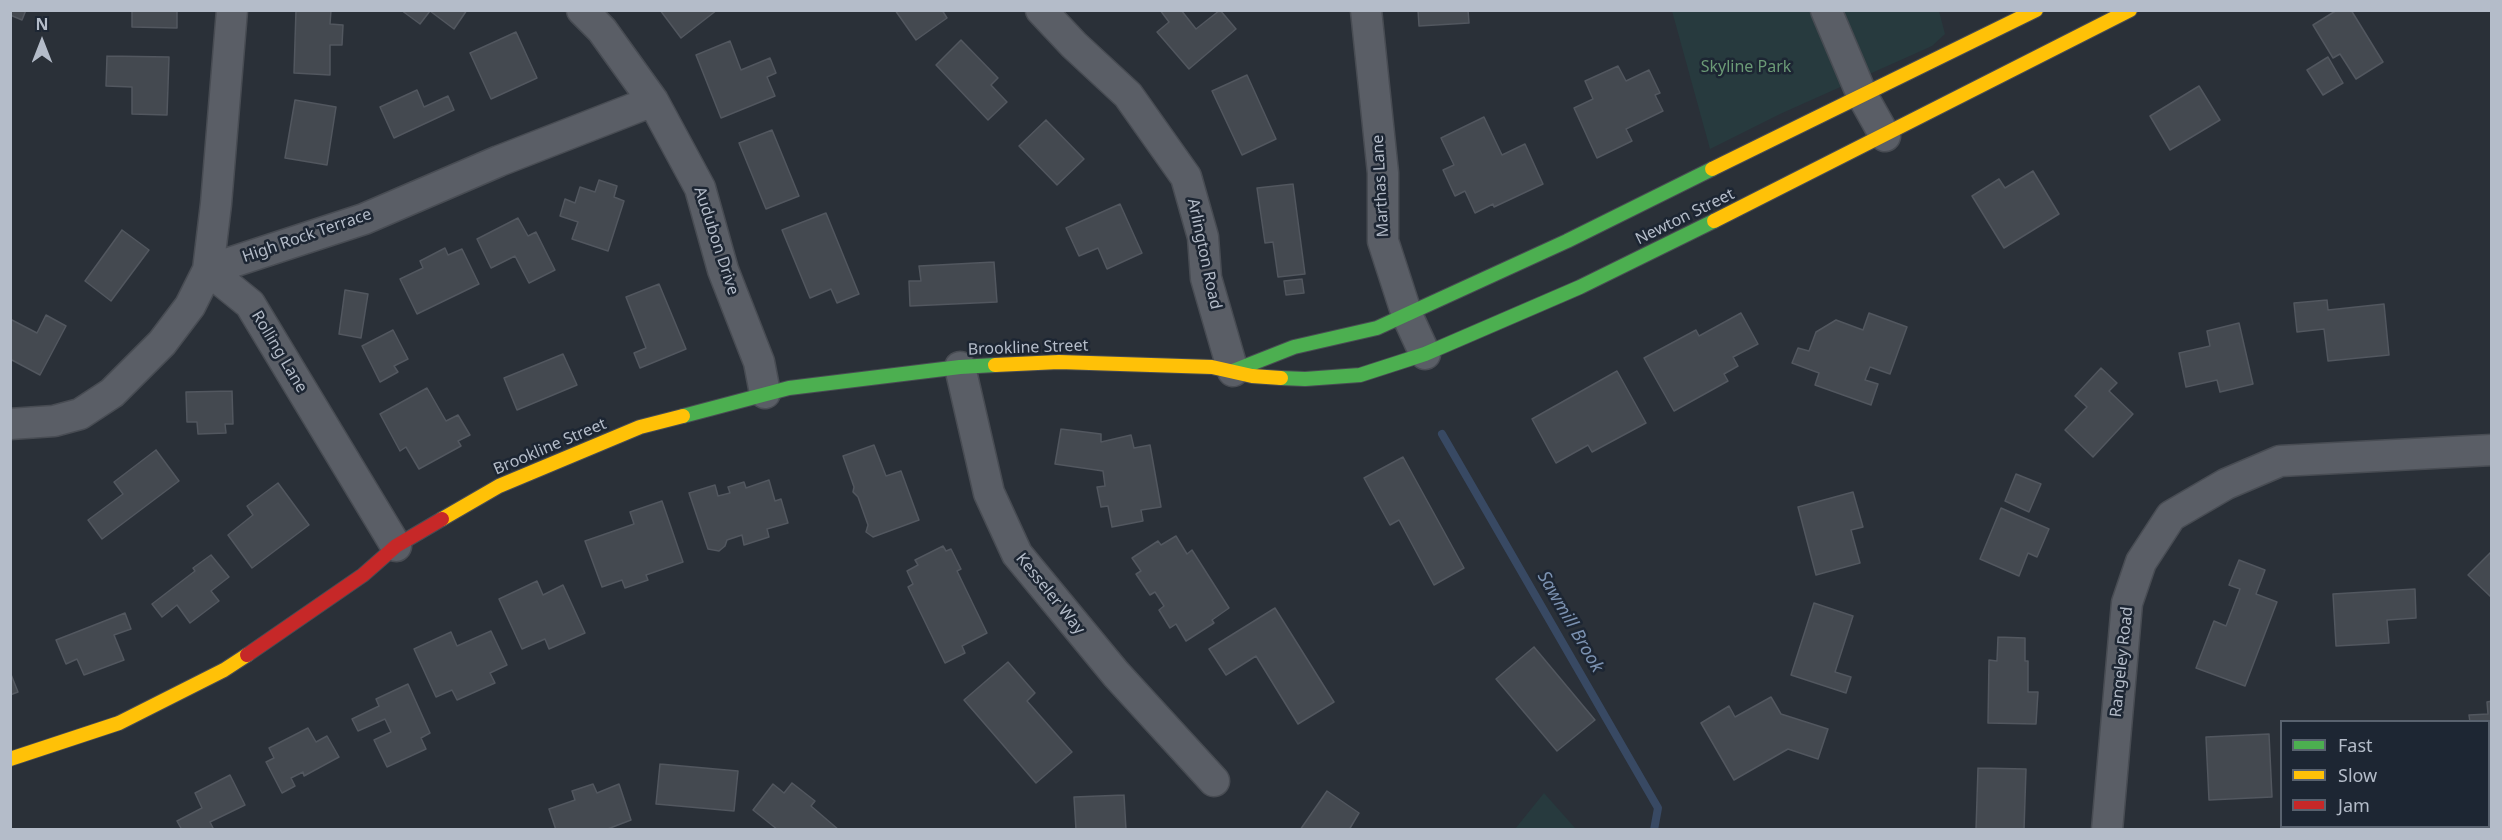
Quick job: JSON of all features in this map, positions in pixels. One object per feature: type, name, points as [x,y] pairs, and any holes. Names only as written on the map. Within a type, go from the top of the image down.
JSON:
[{"type":"main road","name":"Newton Street","points":[[1233,370],[1294,347],[1377,328],[1407,315],[1566,242],[2037,10]]},
{"type":"main road","name":"Newton Street","points":[[1168,365],[1212,367],[1252,376],[1305,379],[1360,375],[1425,354],[1580,287],[1885,136],[2130,10]]},
{"type":"main road","name":"Brookline Street","points":[[10,759],[119,723],[224,670],[292,626],[363,575],[396,546],[499,486],[630,431],[789,387],[960,367],[1059,362],[1168,365]]},
{"type":"street","points":[[10,424],[54,421],[80,414],[112,393],[162,343],[190,306],[208,270],[216,204],[232,10]]},
{"type":"street","name":"Audubon Drive","points":[[582,10],[602,30],[653,101],[700,188],[723,270],[759,362],[765,393]]},
{"type":"street","name":"Arlington Road","points":[[1041,10],[1074,45],[1128,95],[1186,177],[1203,237],[1206,278],[1233,370]]},
{"type":"street","name":"Marthas Lane","points":[[1366,10],[1383,173],[1383,242],[1407,315],[1425,354]]},
{"type":"street","points":[[1826,10],[1862,95],[1885,136]]},
{"type":"street","name":"High Rock Terrace","points":[[208,270],[364,219],[499,161],[653,101]]},
{"type":"street","name":"Rolling Lane","points":[[208,270],[250,304],[396,546]]},
{"type":"street","name":"Kesseler Way","points":[[960,367],[990,493],[1017,554],[1116,674],[1214,781]]},
{"type":"street","name":"Rangeley Road","points":[[2107,830],[2127,603],[2141,562],[2171,516],[2226,484],[2280,461],[2492,450]]},
{"type":"green space","name":"Skyline Park","points":[[1672,11],[1939,11],[1945,34],[1932,46],[1780,114],[1710,149]]},
{"type":"green space","points":[[1544,793],[1576,829],[1515,829]]},
{"type":"building","points":[[10,10],[26,10],[22,20],[10,15]]},
{"type":"building","points":[[132,10],[177,10],[177,28],[132,27]]},
{"type":"building","points":[[296,10],[331,10],[330,24],[343,25],[342,45],[330,45],[330,75],[294,73]]},
{"type":"building","points":[[401,10],[467,10],[454,29],[430,11],[420,24]]},
{"type":"building","points":[[660,10],[717,10],[681,38]]},
{"type":"building","points":[[895,10],[942,10],[947,18],[916,40]]},
{"type":"building","points":[[1160,10],[1181,10],[1196,29],[1220,10],[1236,29],[1189,69],[1157,32],[1169,22]]},
{"type":"building","points":[[1418,10],[1468,10],[1469,23],[1419,26]]},
{"type":"building","points":[[2337,10],[2351,10],[2383,62],[2356,79],[2340,54],[2333,58],[2313,25]]},
{"type":"building","points":[[516,32],[537,78],[491,99],[470,53]]},
{"type":"building","points":[[961,40],[998,78],[991,85],[1007,102],[988,120],[936,65]]},
{"type":"building","points":[[730,41],[741,70],[770,58],[776,73],[767,77],[775,96],[721,118],[696,55]]},
{"type":"building","points":[[107,56],[169,57],[167,115],[132,114],[132,87],[106,86]]},
{"type":"building","points":[[2328,57],[2343,83],[2323,95],[2307,70]]},
{"type":"building","points":[[1618,66],[1626,81],[1649,70],[1660,93],[1655,95],[1663,111],[1626,129],[1632,141],[1597,158],[1574,108],[1593,99],[1585,81]]},
{"type":"building","points":[[1247,75],[1276,139],[1242,155],[1212,91]]},
{"type":"building","points":[[2199,86],[2220,120],[2170,150],[2150,116]]},
{"type":"building","points":[[417,90],[424,107],[448,96],[454,110],[394,138],[380,107]]},
{"type":"building","points":[[295,100],[336,107],[327,165],[285,158]]},
{"type":"building","points":[[1484,117],[1502,155],[1525,144],[1543,184],[1494,207],[1493,204],[1475,213],[1465,191],[1455,196],[1443,170],[1454,165],[1441,138]]},
{"type":"building","points":[[1046,120],[1084,159],[1057,185],[1019,146]]},
{"type":"building","points":[[772,130],[799,196],[766,209],[739,143]]},
{"type":"building","points":[[2033,171],[2059,214],[2004,248],[1972,196],[1999,179],[2005,188]]},
{"type":"building","points":[[599,180],[617,186],[614,197],[624,201],[608,251],[572,239],[578,222],[560,216],[565,199],[575,203],[580,187],[595,192]]},
{"type":"building","points":[[1293,184],[1305,274],[1278,277],[1273,242],[1265,243],[1257,188]]},
{"type":"building","points":[[1120,204],[1142,253],[1107,269],[1098,248],[1079,256],[1066,228]]},
{"type":"building","points":[[826,213],[859,294],[837,303],[831,289],[810,298],[782,230]]},
{"type":"building","points":[[518,218],[528,236],[536,232],[555,270],[529,283],[515,256],[491,268],[477,239]]},
{"type":"building","points":[[122,230],[149,250],[111,301],[85,281]]},
{"type":"building","points":[[445,248],[448,255],[462,249],[479,284],[417,314],[400,279],[423,268],[420,261]]},
{"type":"building","points":[[994,262],[997,302],[910,306],[909,281],[921,281],[919,266]]},
{"type":"building","points":[[1302,279],[1304,293],[1286,295],[1284,281]]},
{"type":"building","points":[[659,284],[686,349],[640,368],[634,353],[646,348],[626,297]]},
{"type":"building","points":[[345,290],[368,294],[361,338],[339,334]]},
{"type":"building","points":[[2327,300],[2328,310],[2384,304],[2389,355],[2328,361],[2324,329],[2297,332],[2294,303]]},
{"type":"building","points":[[1741,313],[1758,344],[1733,357],[1738,366],[1724,374],[1728,381],[1674,411],[1644,358],[1696,330],[1699,336]]},
{"type":"building","points":[[1869,313],[1907,327],[1890,374],[1870,367],[1865,380],[1878,384],[1871,405],[1815,385],[1819,373],[1792,363],[1798,348],[1809,351],[1816,332],[1836,320],[1863,330]]},
{"type":"building","points":[[46,315],[66,326],[40,375],[10,359],[10,319],[37,333]]},
{"type":"building","points":[[2239,323],[2253,384],[2220,392],[2217,380],[2186,387],[2179,353],[2210,346],[2207,331]]},
{"type":"building","points":[[393,330],[408,359],[394,366],[398,372],[380,382],[362,346]]},
{"type":"building","points":[[563,354],[577,385],[517,410],[504,378]]},
{"type":"building","points":[[2101,368],[2117,383],[2109,391],[2133,414],[2093,457],[2065,430],[2087,407],[2075,396]]},
{"type":"building","points":[[1617,371],[1646,423],[1592,452],[1588,445],[1556,463],[1532,419]]},
{"type":"building","points":[[427,388],[446,421],[458,415],[470,435],[458,441],[461,446],[419,469],[406,447],[400,451],[380,414]]},
{"type":"building","points":[[232,391],[233,424],[225,424],[226,433],[198,434],[197,422],[187,422],[186,392]]},
{"type":"building","points":[[1061,429],[1101,434],[1101,442],[1131,435],[1134,448],[1150,445],[1161,507],[1141,510],[1143,521],[1112,527],[1108,506],[1101,507],[1097,487],[1105,486],[1103,471],[1055,464]]},
{"type":"building","points":[[874,445],[886,476],[901,471],[919,520],[873,537],[866,532],[868,525],[858,497],[853,492],[854,487],[843,456]]},
{"type":"building","points":[[156,450],[179,481],[102,539],[88,520],[123,494],[114,482]]},
{"type":"building","points":[[1403,457],[1464,568],[1434,585],[1399,520],[1390,525],[1364,478]]},
{"type":"building","points":[[2016,474],[2041,484],[2029,512],[2005,501]]},
{"type":"building","points":[[769,480],[775,501],[781,499],[788,523],[767,529],[769,537],[744,545],[742,535],[727,540],[725,546],[719,551],[708,549],[689,493],[715,485],[718,496],[730,493],[728,487],[744,482],[746,488]]},
{"type":"building","points":[[278,483],[309,525],[252,568],[228,535],[253,515],[247,506]]},
{"type":"building","points":[[1853,492],[1863,527],[1851,530],[1860,563],[1816,575],[1798,507]]},
{"type":"building","points":[[662,501],[683,562],[646,575],[648,580],[625,588],[622,580],[602,587],[585,541],[634,524],[630,512]]},
{"type":"building","points":[[2001,508],[2049,529],[2037,557],[2028,553],[2019,576],[1980,559]]},
{"type":"building","points":[[1176,536],[1187,554],[1192,550],[1229,608],[1212,620],[1214,623],[1186,641],[1176,624],[1170,628],[1159,610],[1164,606],[1155,592],[1150,595],[1136,574],[1141,571],[1132,558],[1158,541],[1161,545]]},
{"type":"building","points":[[943,546],[946,551],[951,549],[961,569],[957,571],[987,633],[962,646],[965,653],[945,663],[908,587],[913,584],[907,571],[918,565],[915,560]]},
{"type":"building","points":[[2492,551],[2492,598],[2468,575]]},
{"type":"building","points":[[211,555],[229,577],[211,591],[219,601],[190,623],[177,605],[162,617],[152,604],[195,571],[193,568]]},
{"type":"building","points":[[2239,560],[2265,570],[2256,594],[2277,602],[2245,686],[2196,668],[2214,621],[2226,626],[2240,589],[2229,585]]},
{"type":"building","points":[[537,581],[543,595],[563,585],[585,633],[549,649],[545,639],[522,649],[499,599]]},
{"type":"building","points":[[2415,589],[2416,618],[2387,620],[2389,643],[2336,646],[2333,594]]},
{"type":"building","points":[[1814,603],[1853,616],[1835,672],[1851,677],[1846,693],[1791,675]]},
{"type":"building","points":[[1275,608],[1334,702],[1298,724],[1256,656],[1226,675],[1209,649]]},
{"type":"building","points":[[125,613],[131,629],[114,635],[124,660],[84,675],[77,659],[66,664],[56,640]]},
{"type":"building","points":[[491,631],[507,665],[490,673],[495,683],[457,700],[452,690],[436,697],[414,649],[451,632],[457,646]]},
{"type":"building","points":[[1998,637],[2025,638],[2028,692],[2038,692],[2036,724],[1988,723],[1989,660],[1997,661]]},
{"type":"building","points":[[1534,647],[1595,720],[1557,751],[1496,679]]},
{"type":"building","points":[[1008,662],[1035,693],[1027,701],[1072,752],[1036,783],[964,700]]},
{"type":"building","points":[[10,672],[18,692],[10,695]]},
{"type":"building","points":[[408,684],[430,733],[421,738],[426,749],[387,767],[374,740],[391,732],[385,719],[358,731],[352,719],[379,706],[376,699]]},
{"type":"building","points":[[1771,697],[1781,714],[1828,729],[1818,759],[1788,749],[1734,780],[1701,723],[1729,706],[1735,717]]},
{"type":"building","points":[[2492,701],[2492,745],[2490,745],[2490,720],[2470,720],[2469,715],[2488,714],[2487,702]]},
{"type":"building","points":[[308,728],[316,742],[327,736],[339,757],[304,776],[303,772],[291,778],[295,786],[282,793],[266,762],[274,758],[269,748]]},
{"type":"building","points":[[2269,734],[2272,797],[2209,800],[2206,737]]},
{"type":"building","points":[[660,764],[738,771],[734,811],[656,804]]},
{"type":"building","points":[[1978,768],[2026,769],[2024,830],[1976,830]]},
{"type":"building","points":[[230,775],[245,805],[210,822],[214,830],[182,830],[177,821],[202,808],[195,793]]},
{"type":"building","points":[[792,783],[815,801],[811,806],[839,830],[778,830],[753,810],[773,784],[784,793]]},
{"type":"building","points":[[593,784],[597,793],[619,784],[631,820],[605,830],[556,830],[549,809],[575,800],[572,791]]},
{"type":"building","points":[[1327,791],[1359,813],[1349,830],[1300,830]]},
{"type":"building","points":[[1124,795],[1126,830],[1076,830],[1074,797]]},
{"type":"waterway","name":"Sawmill Brook","points":[[1442,434],[1658,808],[1654,830]]},
{"type":"traffic: fast","points":[[1233,371],[1294,347],[1377,328],[1567,241],[1712,169]]},
{"type":"traffic: fast","points":[[1281,378],[1305,379],[1360,375],[1425,354],[1580,287],[1714,221]]},
{"type":"traffic: fast","points":[[683,416],[789,388],[960,367],[995,365]]},
{"type":"traffic: slow","points":[[1712,169],[2036,10]]},
{"type":"traffic: slow","points":[[1714,221],[2130,10]]},
{"type":"traffic: slow","points":[[995,365],[1059,362],[1212,367],[1252,376],[1281,378]]},
{"type":"traffic: slow","points":[[442,519],[499,486],[640,427],[683,416]]},
{"type":"traffic: slow","points":[[10,759],[119,723],[224,670],[247,655]]},
{"type":"traffic: jam","points":[[247,655],[363,575],[396,546],[442,519]]}]
